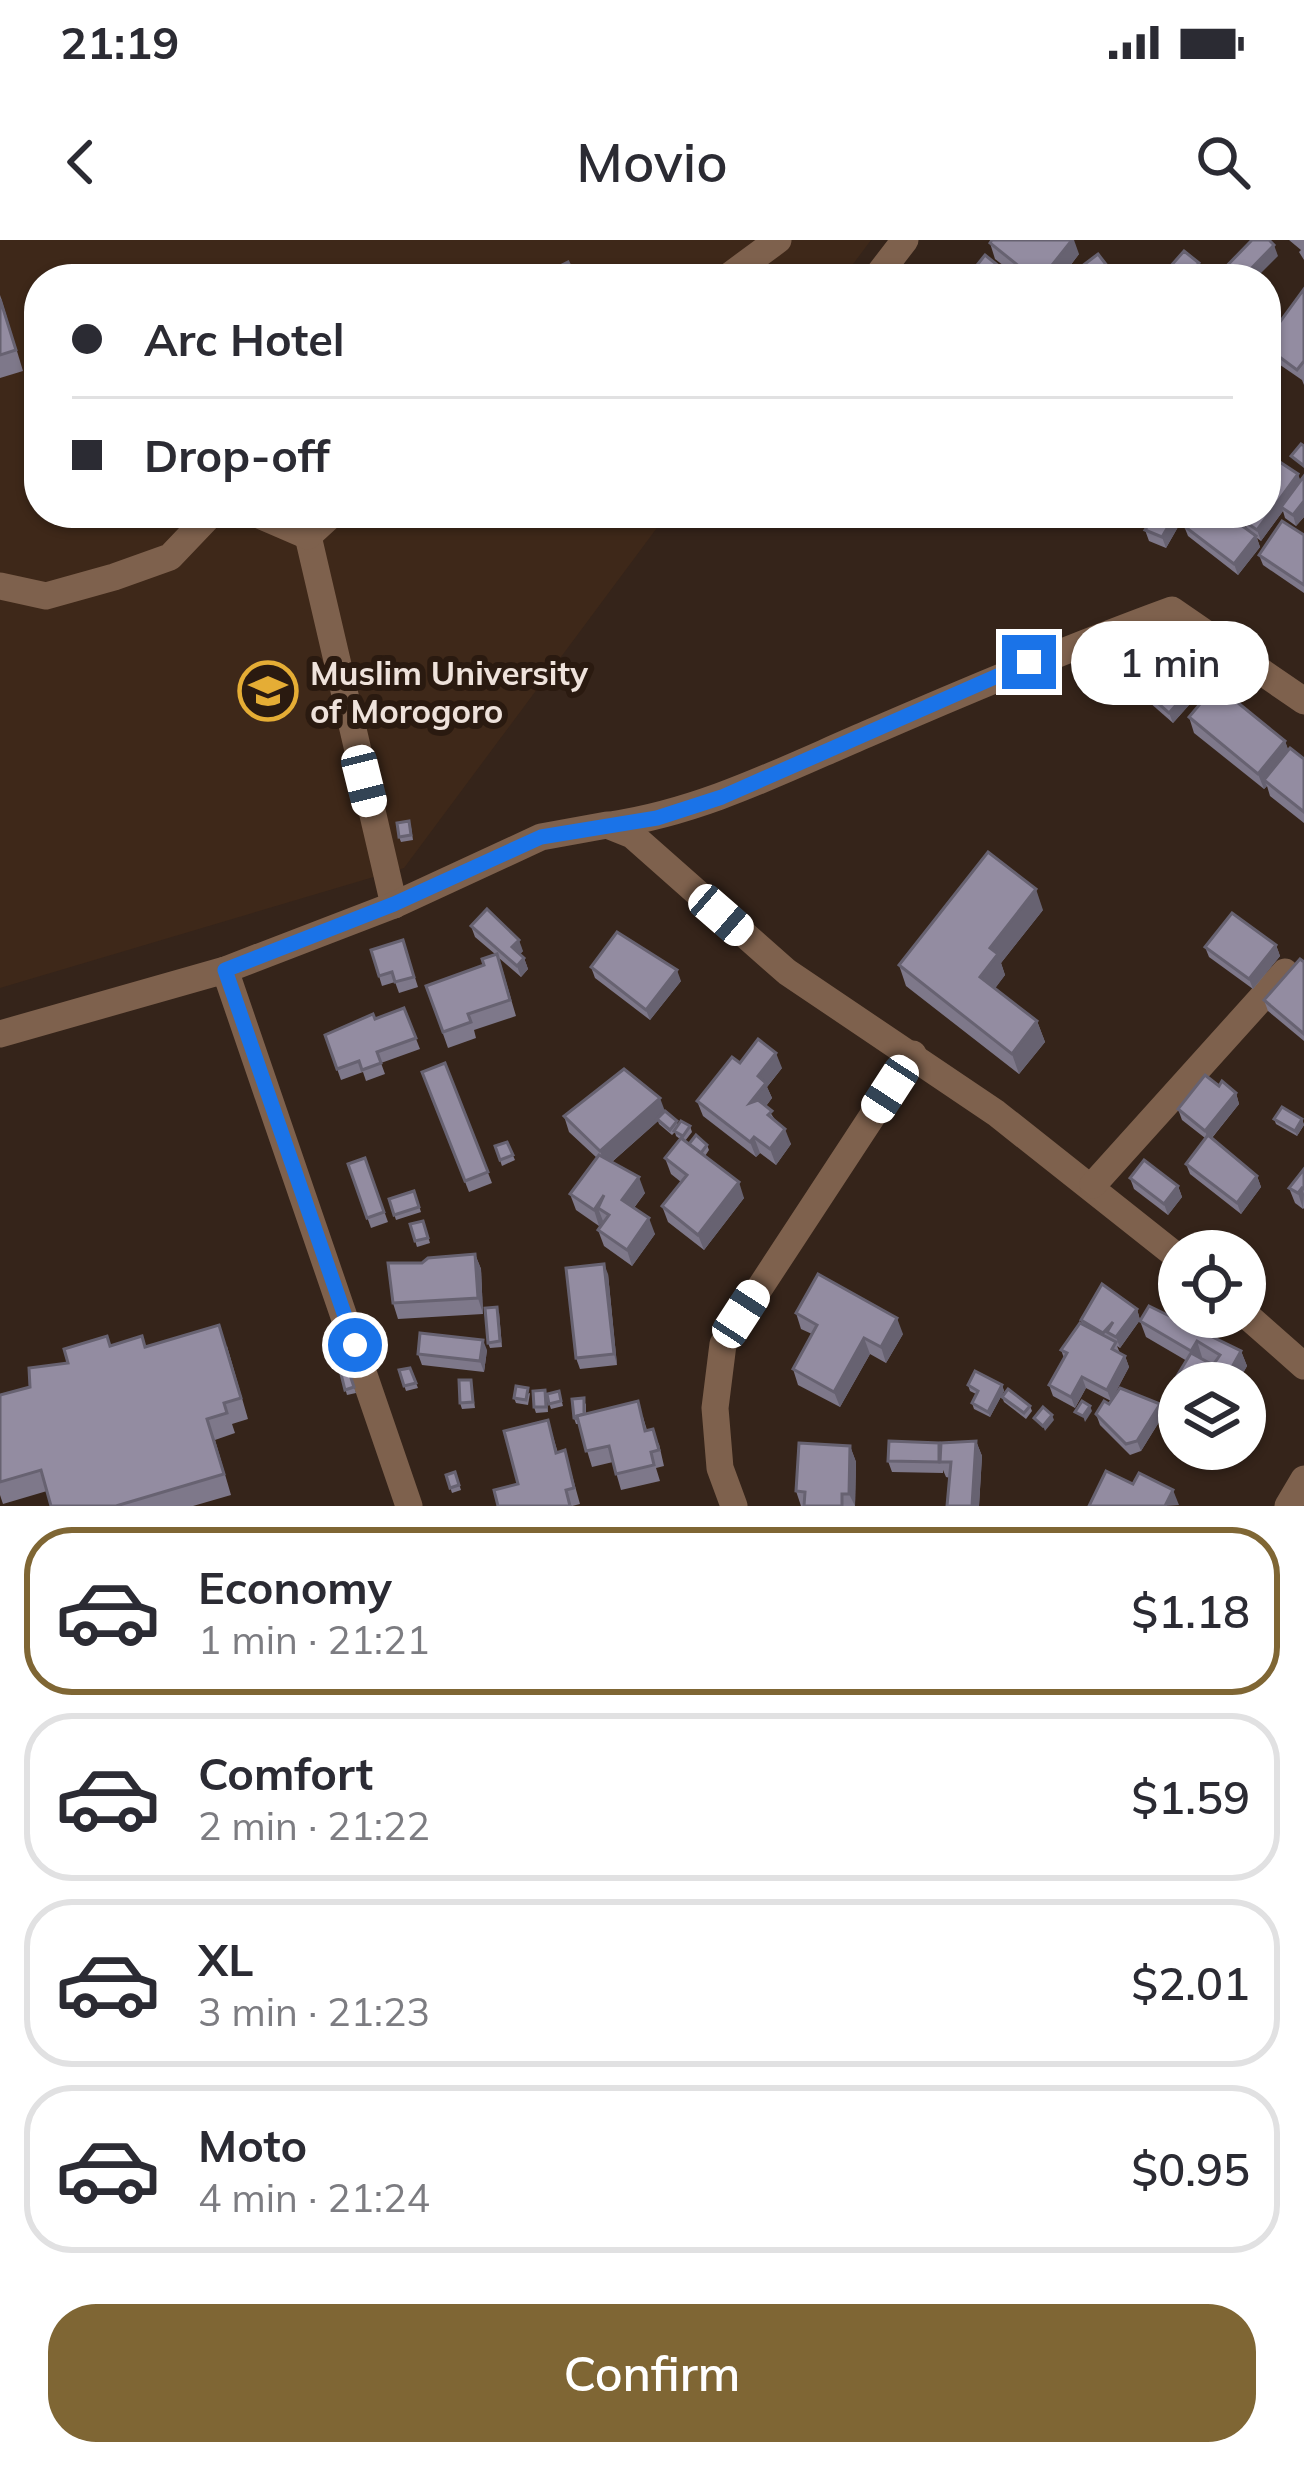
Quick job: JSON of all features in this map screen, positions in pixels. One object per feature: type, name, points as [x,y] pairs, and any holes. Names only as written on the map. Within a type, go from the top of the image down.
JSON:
[{"type":"street","points":[[745,264],[778,240]]},
{"type":"street","points":[[886,264],[905,240]]},
{"type":"street","points":[[0,586],[46,596],[114,577],[170,557],[198,528]]},
{"type":"street","points":[[289,528],[308,536]]},
{"type":"street","points":[[308,536],[317,528]]},
{"type":"street","points":[[308,536],[394,904]]},
{"type":"street","points":[[0,1034],[225,970],[394,904],[541,837],[657,818],[722,797],[1029,662],[1172,610],[1304,700]]},
{"type":"street","points":[[607,825],[632,835],[787,972],[913,1054],[1093,1185],[1158,1240]]},
{"type":"street","points":[[225,970],[409,1506]]},
{"type":"street","points":[[1093,1185],[1285,971]]},
{"type":"street","points":[[734,1506],[720,1468],[715,1408],[723,1344],[913,1054]]},
{"type":"street","points":[[1266,1333],[1304,1366]]},
{"type":"street","points":[[1288,1506],[1304,1480]]},
{"type":"shaded area","name":"Muslim University of Morogoro","points":[[0,240],[871,240],[853,264],[24,264],[24,528],[657,528],[404,868],[0,988]]},
{"type":"building","points":[[1072,240],[1053,264],[1016,264],[990,243]]},
{"type":"building","points":[[1252,240],[1269,240],[1274,245],[1256,264],[1229,264]]},
{"type":"building","points":[[1184,251],[1199,263],[1198,264],[1173,264]]},
{"type":"building","points":[[1098,254],[1106,264],[1085,264]]},
{"type":"building","points":[[1304,289],[1304,361],[1297,370],[1281,358],[1281,320]]},
{"type":"building","points":[[0,299],[16,350],[0,355]]},
{"type":"building","points":[[1304,446],[1304,466],[1291,456]]},
{"type":"building","points":[[1281,463],[1298,474],[1281,497]]},
{"type":"building","points":[[1304,476],[1304,501],[1293,515],[1281,507]]},
{"type":"building","points":[[1281,522],[1304,535],[1304,585],[1259,555]]},
{"type":"building","points":[[1146,528],[1167,528],[1162,537]]},
{"type":"building","points":[[1187,528],[1245,528],[1256,536],[1234,564]]},
{"type":"building","points":[[1169,648],[1202,676],[1169,713],[1137,685]]},
{"type":"building","points":[[1216,685],[1285,741],[1258,774],[1189,717]]},
{"type":"building","points":[[1290,748],[1304,759],[1304,812],[1264,780]]},
{"type":"building","points":[[409,821],[411,835],[399,837],[397,823]]},
{"type":"building","points":[[988,852],[1036,889],[990,948],[998,954],[980,977],[1037,1021],[1012,1054],[899,965]]},
{"type":"building","points":[[487,909],[519,940],[512,947],[524,958],[517,966],[471,926]]},
{"type":"building","points":[[1232,913],[1276,945],[1249,979],[1205,947]]},
{"type":"building","points":[[617,932],[677,970],[646,1010],[591,967]]},
{"type":"building","points":[[403,940],[414,977],[395,982],[392,972],[379,976],[371,950]]},
{"type":"building","points":[[497,954],[510,1000],[468,1014],[471,1022],[443,1032],[426,986],[484,965],[482,959]]},
{"type":"building","points":[[1300,959],[1304,962],[1304,1034],[1264,1000]]},
{"type":"building","points":[[404,1008],[416,1038],[377,1052],[381,1063],[362,1070],[359,1061],[337,1069],[325,1035],[373,1014],[375,1019]]},
{"type":"building","points":[[758,1039],[776,1053],[758,1076],[766,1083],[750,1103],[758,1100],[785,1129],[770,1149],[754,1137],[750,1142],[697,1101],[732,1057],[740,1063]]},
{"type":"building","points":[[445,1063],[488,1172],[465,1181],[422,1072]]},
{"type":"building","points":[[624,1069],[660,1098],[600,1151],[564,1116]]},
{"type":"building","points":[[1205,1075],[1236,1093],[1205,1131],[1178,1109]]},
{"type":"building","points":[[1282,1107],[1302,1119],[1295,1131],[1274,1119]]},
{"type":"building","points":[[665,1111],[677,1121],[670,1130],[657,1119]]},
{"type":"building","points":[[681,1121],[690,1126],[683,1136],[674,1131]]},
{"type":"building","points":[[696,1135],[707,1145],[701,1153],[689,1144]]},
{"type":"building","points":[[1208,1135],[1257,1176],[1237,1203],[1186,1164]]},
{"type":"building","points":[[681,1138],[739,1182],[698,1235],[662,1206],[687,1175],[665,1158]]},
{"type":"building","points":[[507,1142],[513,1155],[500,1160],[495,1146]]},
{"type":"building","points":[[599,1155],[639,1177],[622,1200],[649,1218],[627,1250],[598,1230],[609,1215],[598,1208],[604,1195],[594,1210],[570,1194]]},
{"type":"building","points":[[365,1158],[384,1212],[367,1218],[348,1164]]},
{"type":"building","points":[[1144,1160],[1178,1186],[1164,1204],[1130,1178]]},
{"type":"building","points":[[1304,1169],[1304,1189],[1298,1193],[1289,1188]]},
{"type":"building","points":[[414,1191],[419,1207],[394,1215],[389,1199]]},
{"type":"building","points":[[423,1221],[428,1238],[415,1241],[410,1224]]},
{"type":"building","points":[[475,1254],[478,1298],[393,1303],[388,1263]]},
{"type":"building","points":[[604,1264],[614,1354],[576,1358],[566,1268]]},
{"type":"building","points":[[818,1274],[897,1318],[881,1347],[864,1338],[834,1392],[793,1369],[817,1325],[796,1313]]},
{"type":"building","points":[[1102,1284],[1137,1309],[1116,1337],[1107,1332],[1113,1322],[1103,1333],[1081,1320]]},
{"type":"building","points":[[1149,1306],[1158,1310],[1158,1332],[1140,1321]]},
{"type":"building","points":[[497,1307],[500,1341],[488,1343],[485,1308]]},
{"type":"building","points":[[1080,1323],[1116,1342],[1112,1349],[1125,1356],[1107,1390],[1082,1377],[1071,1397],[1049,1385],[1067,1353],[1061,1350]]},
{"type":"building","points":[[219,1325],[241,1398],[224,1403],[227,1413],[207,1419],[224,1474],[116,1506],[51,1506],[41,1470],[0,1482],[0,1395],[30,1387],[29,1368],[68,1363],[64,1349],[107,1336],[110,1346],[142,1336],[145,1347]]},
{"type":"building","points":[[420,1333],[483,1340],[480,1361],[418,1354]]},
{"type":"building","points":[[1169,1338],[1214,1338],[1241,1351],[1235,1362],[1215,1362],[1220,1355],[1197,1341],[1191,1351]]},
{"type":"building","points":[[1191,1353],[1208,1362],[1186,1362]]},
{"type":"building","points":[[410,1368],[416,1383],[404,1386],[399,1370]]},
{"type":"building","points":[[975,1371],[1002,1385],[988,1412],[972,1403],[978,1391],[968,1385]]},
{"type":"building","points":[[349,1372],[354,1387],[345,1390],[341,1374]]},
{"type":"building","points":[[459,1380],[471,1380],[473,1402],[460,1403]]},
{"type":"building","points":[[516,1386],[528,1388],[526,1400],[514,1398]]},
{"type":"building","points":[[1120,1388],[1158,1407],[1137,1441],[1126,1444],[1096,1414],[1104,1401],[1109,1404]]},
{"type":"building","points":[[1008,1389],[1030,1406],[1024,1413],[1002,1397]]},
{"type":"building","points":[[545,1390],[546,1407],[534,1407],[533,1391]]},
{"type":"building","points":[[559,1391],[561,1401],[549,1404],[547,1394]]},
{"type":"building","points":[[584,1398],[584,1414],[574,1418],[572,1399]]},
{"type":"building","points":[[638,1401],[645,1431],[653,1429],[659,1450],[651,1452],[654,1465],[616,1474],[609,1446],[586,1451],[577,1416]]},
{"type":"building","points":[[1082,1401],[1090,1406],[1083,1416],[1075,1412]]},
{"type":"building","points":[[1043,1407],[1052,1415],[1043,1426],[1034,1418]]},
{"type":"building","points":[[548,1420],[556,1453],[565,1450],[574,1488],[566,1490],[570,1506],[498,1506],[494,1490],[518,1484],[504,1431]]},
{"type":"building","points":[[889,1441],[939,1443],[939,1462],[888,1461]]},
{"type":"building","points":[[976,1441],[972,1506],[947,1506],[951,1462],[940,1462],[941,1443]]},
{"type":"building","points":[[799,1443],[850,1446],[849,1494],[842,1494],[842,1506],[804,1506],[805,1492],[796,1491]]},
{"type":"building","points":[[1106,1471],[1133,1484],[1139,1473],[1173,1490],[1165,1506],[1089,1506]]},
{"type":"building","points":[[455,1472],[459,1485],[450,1488],[446,1475]]},
{"type":"place","name":"Muslim University of Morogoro","points":[[268,691]]},
{"type":"route","points":[[355,1345],[225,970],[394,904],[541,837],[657,818],[722,797],[1029,662]]}]
